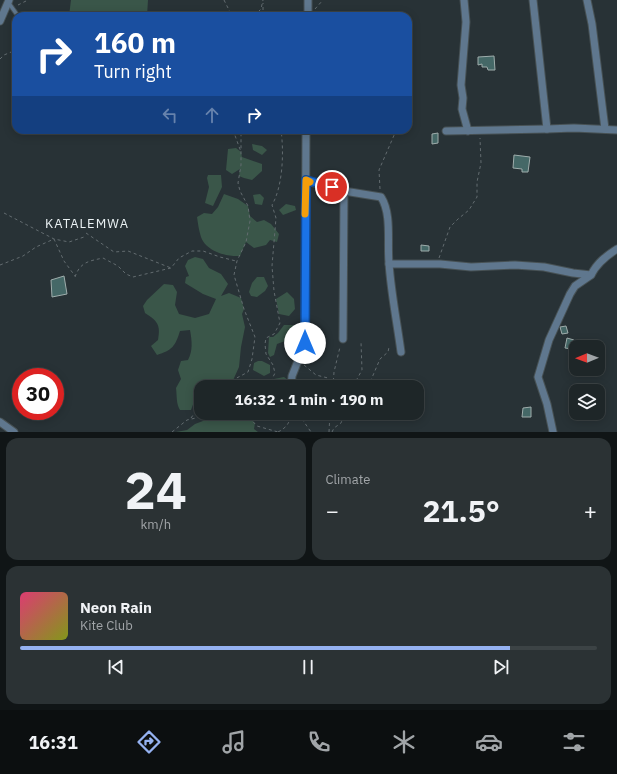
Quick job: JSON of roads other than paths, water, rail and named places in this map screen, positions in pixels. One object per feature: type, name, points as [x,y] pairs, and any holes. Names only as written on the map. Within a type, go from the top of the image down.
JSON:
[{"type":"street","points":[[308,0],[310,12]]},
{"type":"street","points":[[464,0],[466,22],[461,85],[463,98],[462,109],[468,131]]},
{"type":"street","points":[[533,0],[547,130]]},
{"type":"street","points":[[587,0],[592,24],[604,129]]},
{"type":"street","points":[[0,21],[10,4]]},
{"type":"street","points":[[446,131],[547,130],[574,128],[617,130]]},
{"type":"street","points":[[292,380],[292,376],[305,343],[306,134]]},
{"type":"street","points":[[306,180],[344,191],[381,197],[385,203],[388,217],[389,264],[401,352]]},
{"type":"street","points":[[343,339],[344,191]]},
{"type":"street","points":[[553,432],[547,404],[538,377],[549,340],[575,286],[591,275],[595,267],[607,255],[617,249]]},
{"type":"street","points":[[389,264],[471,266],[515,265],[544,267],[591,275]]},
{"type":"street","points":[[0,422],[14,432]]},
{"type":"district","name":"KATALEMWA","points":[[87,223]]}]
